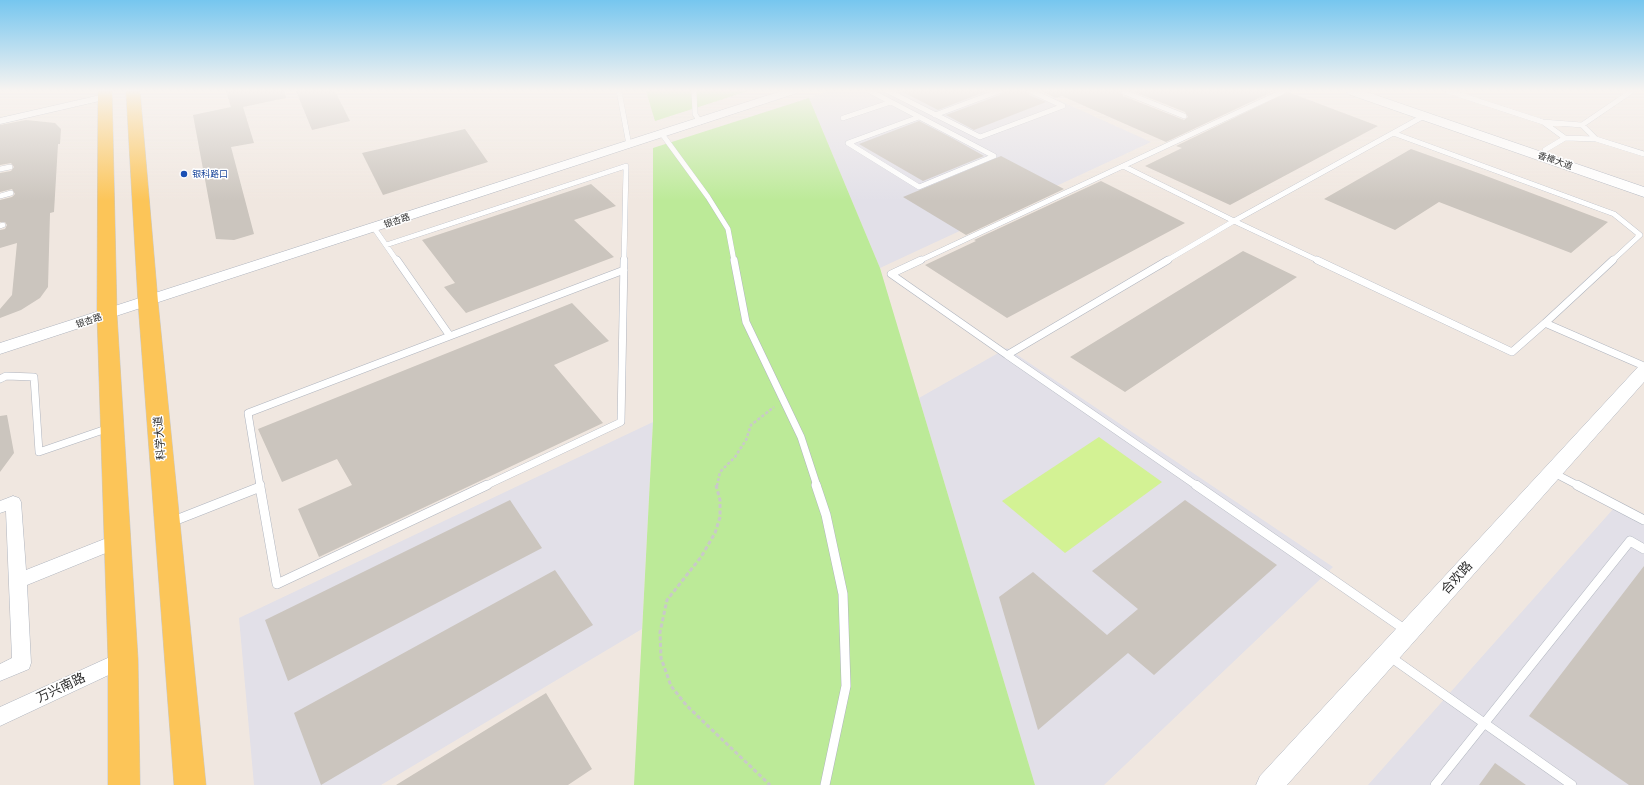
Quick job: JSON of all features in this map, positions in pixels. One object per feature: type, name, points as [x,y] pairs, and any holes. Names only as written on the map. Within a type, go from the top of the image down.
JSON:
[{"type":"main road","points":[[105,128],[107,315],[123,659],[124,785]]},
{"type":"main road","name":"科学大道","points":[[136,128],[148,302],[190,785]]},
{"type":"main road","name":"香樟大道","points":[[1458,128],[1644,192]]},
{"type":"main road","name":"香樟大道","points":[[1479,128],[1644,184]]},
{"type":"street","name":"银杏路","points":[[0,349],[682,128]]},
{"type":"street","name":"合欢路","points":[[1269,785],[1644,371]]},
{"type":"street","points":[[0,507],[13,502],[22,662],[0,673]]},
{"type":"street","points":[[18,581],[117,541]]},
{"type":"street","name":"万兴南路","points":[[0,717],[123,659]]},
{"type":"lane","points":[[626,128],[629,145]]},
{"type":"lane","points":[[891,128],[848,143],[919,187],[994,156],[940,128]]},
{"type":"lane","points":[[961,128],[980,137],[1005,128]]},
{"type":"lane","points":[[1205,128],[891,274],[1408,632]]},
{"type":"lane","points":[[1007,355],[1234,221],[1404,128]]},
{"type":"lane","points":[[1551,128],[1565,138]]},
{"type":"lane","points":[[1585,128],[1596,139]]},
{"type":"lane","points":[[662,134],[708,197],[728,229],[746,322],[801,436],[826,516],[843,594],[846,686],[825,785]]},
{"type":"lane","points":[[1123,166],[1234,221],[1512,352],[1640,235],[1614,214],[1393,134]]},
{"type":"lane","points":[[1545,150],[1565,138],[1596,139],[1644,154]]},
{"type":"lane","points":[[386,245],[626,166],[624,270],[621,422],[277,584],[248,413],[624,270]]},
{"type":"lane","points":[[0,169],[10,167]]},
{"type":"lane","points":[[0,196],[11,193]]},
{"type":"lane","points":[[374,228],[450,336]]},
{"type":"lane","points":[[1545,323],[1644,366]]},
{"type":"lane","points":[[0,378],[6,376],[34,377],[39,452],[112,427]]},
{"type":"lane","points":[[1552,472],[1644,520]]},
{"type":"lane","points":[[168,523],[260,487]]},
{"type":"lane","points":[[1435,785],[1630,541],[1644,549]]},
{"type":"lane","points":[[1387,655],[1572,785]]},
{"type":"path","points":[[770,785],[693,711],[670,686],[661,658],[660,632],[667,600],[697,562],[714,533],[720,517],[720,500],[716,484],[720,472],[735,457],[746,440],[751,425],[784,399]]},
{"type":"shaded area","points":[[821,128],[1119,128],[1151,142],[880,268]]},
{"type":"shaded area","points":[[1007,348],[1333,567],[1104,785],[1035,785],[919,398]]},
{"type":"shaded area","points":[[653,422],[642,629],[381,785],[254,785],[239,618]]},
{"type":"shaded area","points":[[1614,508],[1644,524],[1644,785],[1368,785]]},
{"type":"green space","points":[[717,128],[821,128],[880,268],[1035,785],[634,785],[653,422],[653,148]]},
{"type":"green space","points":[[1099,437],[1162,482],[1065,553],[1002,501]]},
{"type":"building","points":[[0,128],[60,128],[61,129],[60,144],[58,144],[54,212],[50,213],[48,287],[40,298],[21,310],[0,318],[0,309],[12,295],[17,243],[0,248],[0,230],[5,229],[7,225],[5,222],[0,222],[0,200],[12,197],[15,194],[12,189],[0,192],[0,173],[11,171],[14,167],[11,163],[0,165]]},
{"type":"building","points":[[195,128],[249,128],[254,143],[231,147],[254,234],[234,240],[216,239]]},
{"type":"building","points":[[311,128],[322,128],[312,130]]},
{"type":"building","points":[[902,128],[932,128],[984,156],[923,181],[859,144]]},
{"type":"building","points":[[970,128],[980,128],[974,130]]},
{"type":"building","points":[[1134,128],[1196,128],[1166,142]]},
{"type":"building","points":[[1214,128],[1375,128],[1230,205],[1145,166],[1182,148],[1176,146]]},
{"type":"building","points":[[465,129],[488,162],[383,195],[362,153]]},
{"type":"building","points":[[1411,149],[1608,222],[1571,253],[1439,202],[1395,230],[1324,199]]},
{"type":"building","points":[[1001,156],[1064,189],[966,235],[903,197]]},
{"type":"building","points":[[1101,181],[1185,223],[1007,318],[925,265],[976,241],[974,240]]},
{"type":"building","points":[[591,184],[616,206],[574,220],[614,257],[466,313],[444,287],[455,283],[422,240]]},
{"type":"building","points":[[1243,251],[1297,277],[1125,392],[1070,357]]},
{"type":"building","points":[[572,303],[609,341],[554,365],[603,423],[319,557],[298,509],[352,485],[337,459],[282,482],[258,429]]},
{"type":"building","points":[[7,415],[14,453],[0,472],[0,416]]},
{"type":"building","points":[[510,500],[542,548],[288,681],[265,620]]},
{"type":"building","points":[[1185,500],[1277,565],[1154,675],[1128,653],[1038,730],[999,597],[1033,572],[1107,635],[1138,609],[1092,571]]},
{"type":"building","points":[[1644,566],[1644,785],[1629,785],[1529,716]]},
{"type":"building","points":[[555,570],[593,625],[321,785],[294,713]]},
{"type":"building","points":[[546,693],[592,769],[568,785],[396,785]]},
{"type":"building","points":[[1495,763],[1526,785],[1479,785]]},
{"type":"place","name":"银科路口","points":[[184,174]]}]
